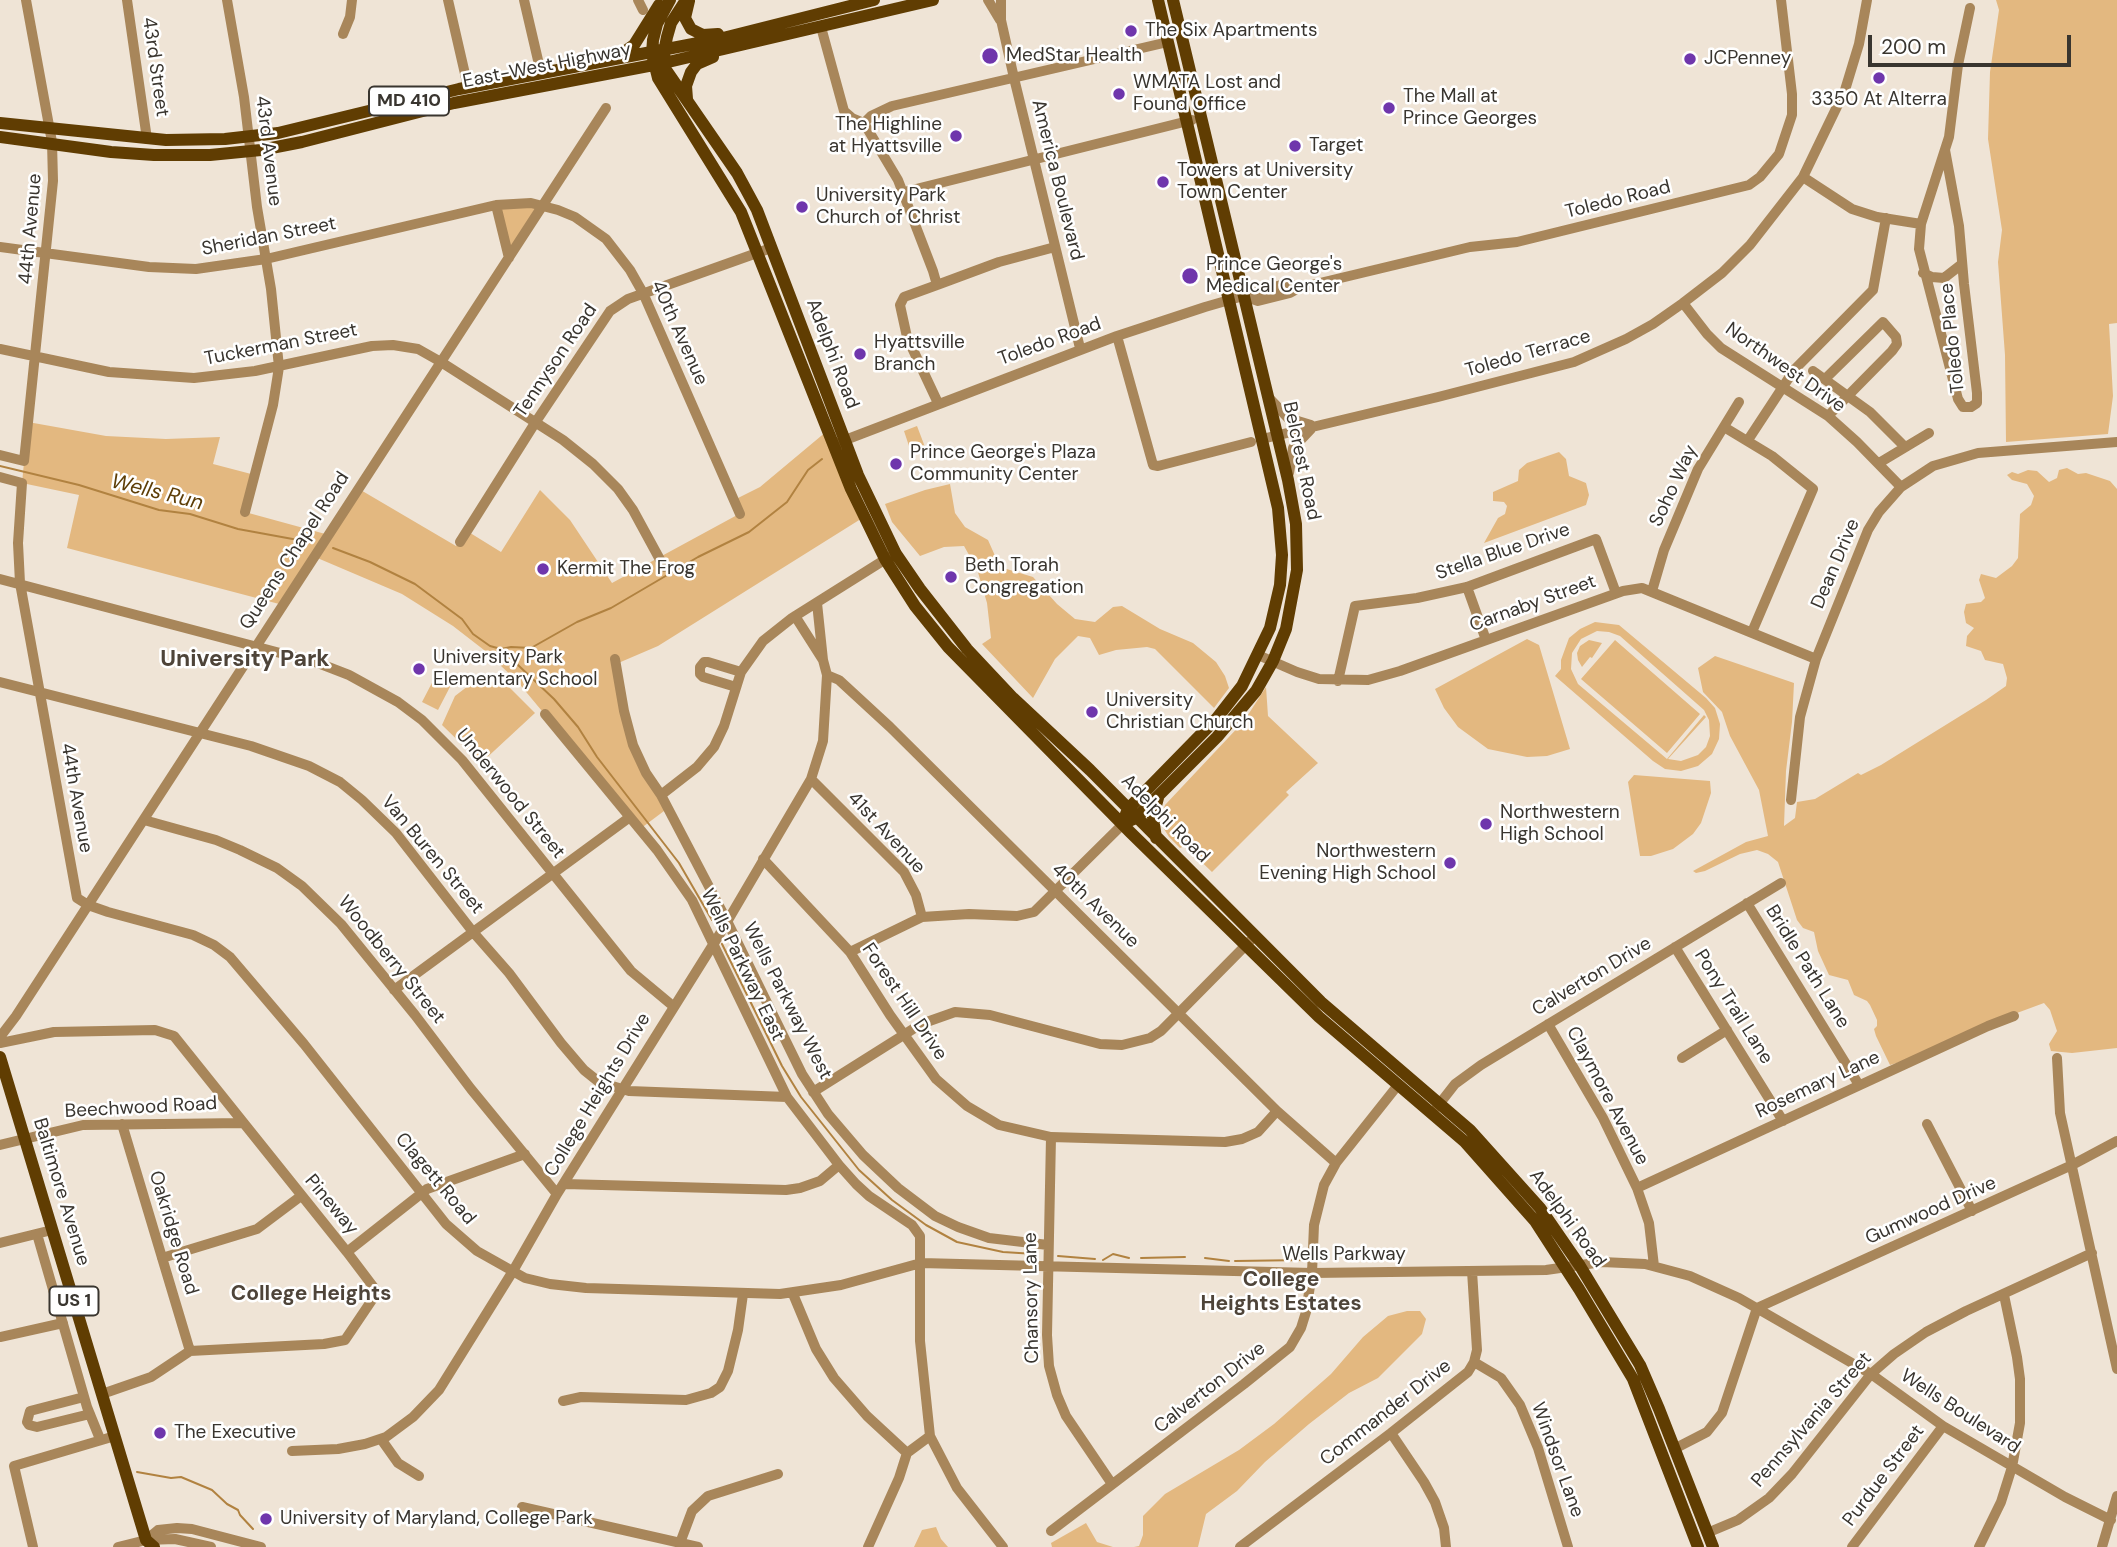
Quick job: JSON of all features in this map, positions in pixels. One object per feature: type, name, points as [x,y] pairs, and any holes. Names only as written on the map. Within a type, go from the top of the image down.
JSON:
[{"type":"main road","points":[[570,68],[627,50],[640,37],[652,14],[664,0]]},
{"type":"main road","points":[[658,58],[657,24],[670,0]]},
{"type":"main road","points":[[658,58],[671,23],[688,0]]},
{"type":"main road","points":[[688,0],[685,18],[691,29],[703,35],[797,19]]},
{"type":"main road","name":"East-West Highway","points":[[0,122],[147,139],[248,137],[296,130],[468,87],[570,68],[658,58],[874,0]]},
{"type":"main road","points":[[821,27],[828,20],[852,14],[882,0]]},
{"type":"main road","name":"East-West Highway","points":[[0,137],[154,155],[190,156],[250,151],[302,142],[454,103],[658,58],[782,36],[933,0]]},
{"type":"main road","name":"Belcrest Road","points":[[1123,824],[1230,703],[1258,655],[1270,628],[1276,606],[1282,555],[1278,508],[1257,440],[1230,300],[1158,0]]},
{"type":"main road","name":"Belcrest Road","points":[[1132,813],[1160,794],[1243,709],[1273,662],[1291,611],[1297,570],[1296,524],[1288,480],[1173,0]]},
{"type":"main road","points":[[688,103],[687,79],[697,64],[782,36]]},
{"type":"main road","name":"Adelphi Road","points":[[658,58],[743,183],[771,248],[871,534],[973,656],[1156,838],[1319,1017],[1398,1085],[1436,1108],[1481,1141],[1527,1193],[1550,1221],[1580,1266],[1640,1365],[1713,1547]]},
{"type":"main road","name":"Adelphi Road","points":[[658,58],[664,88],[733,197],[838,442]]},
{"type":"main road","name":"Adelphi Road","points":[[890,557],[915,606],[948,647],[1123,824],[1436,1108],[1535,1221],[1633,1380],[1699,1547]]},
{"type":"main road","points":[[1156,838],[1153,817],[1160,794]]},
{"type":"main road","name":"Baltimore Avenue","points":[[0,1057],[148,1545]]},
{"type":"street","name":"44th Avenue","points":[[0,455],[24,461],[54,170],[52,142],[26,0]]},
{"type":"street","name":"43rd Street","points":[[127,0],[147,139]]},
{"type":"street","name":"43rd Avenue","points":[[227,0],[266,259],[279,367],[273,405],[245,512]]},
{"type":"street","points":[[343,34],[351,17],[352,0]]},
{"type":"street","points":[[448,0],[468,87]]},
{"type":"street","points":[[524,0],[541,73]]},
{"type":"street","name":"America Boulevard","points":[[988,0],[1001,20]]},
{"type":"street","name":"America Boulevard","points":[[1001,0],[1001,20],[1014,78],[1080,348]]},
{"type":"street","name":"Toledo Road","points":[[838,442],[1080,348],[1288,283],[1299,288],[1475,246],[1501,245],[1548,235],[1749,185],[1766,171],[1779,154],[1792,115],[1781,0]]},
{"type":"street","name":"Toledo Terrace","points":[[1117,336],[1150,461],[1158,466],[1574,362],[1626,339],[1653,324],[1722,273],[1750,246],[1803,177],[1830,125],[1848,82],[1867,0]]},
{"type":"street","name":"Toledo Place","points":[[1945,150],[1959,226],[1977,393],[1977,403],[1971,407],[1963,407],[1958,400],[1919,250],[1921,224],[1945,150],[1970,8]]},
{"type":"street","points":[[821,27],[844,111],[864,123],[904,192],[937,285]]},
{"type":"street","points":[[864,123],[871,116],[892,106],[1168,42]]},
{"type":"street","name":"Queens Chapel Road","points":[[0,1037],[606,108]]},
{"type":"street","points":[[904,192],[1201,117]]},
{"type":"street","points":[[1803,177],[1847,207],[1861,213],[1921,224]]},
{"type":"street","points":[[496,205],[509,258]]},
{"type":"street","name":"Sheridan Street","points":[[0,247],[179,269],[212,267],[266,259],[496,205],[543,205]]},
{"type":"street","name":"40th Avenue","points":[[543,205],[575,218],[606,239],[623,258],[643,293],[740,514]]},
{"type":"street","points":[[1748,440],[1794,370],[1872,290],[1886,218]]},
{"type":"street","points":[[938,403],[907,337],[900,305],[904,297],[999,262],[1055,247]]},
{"type":"street","name":"Tennyson Road","points":[[460,542],[604,317],[622,302],[643,293],[771,248]]},
{"type":"street","points":[[1923,273],[1944,278],[1962,264]]},
{"type":"street","name":"Northwest Drive","points":[[1683,303],[1721,348],[1828,416],[1901,487]]},
{"type":"street","points":[[1826,379],[1883,322],[1896,337],[1897,344],[1828,416]]},
{"type":"street","name":"Tuckerman Street","points":[[0,349],[109,373],[159,377],[209,377],[279,367],[368,346],[389,345],[418,349],[441,362]]},
{"type":"street","points":[[441,362],[581,453],[618,489],[633,510],[664,566]]},
{"type":"street","points":[[1813,371],[1849,394],[1904,446]]},
{"type":"street","points":[[1269,398],[1288,418],[1315,426]]},
{"type":"street","name":"Soho Way","points":[[1652,591],[1664,550],[1698,469],[1739,402]]},
{"type":"street","points":[[1288,480],[1293,448],[1315,426]]},
{"type":"street","points":[[1724,428],[1772,456],[1813,489],[1752,632]]},
{"type":"street","points":[[1879,463],[1929,433]]},
{"type":"street","name":"Dean Drive","points":[[1791,800],[1800,717],[1816,659],[1868,530],[1879,512],[1901,487],[1933,466],[1978,453],[2117,442]]},
{"type":"street","name":"44th Avenue","points":[[0,477],[22,483],[18,543],[20,583],[75,893],[88,905]]},
{"type":"street","name":"Stella Blue Drive","points":[[1338,681],[1355,606],[1404,600],[1467,587],[1596,539],[1616,593]]},
{"type":"street","points":[[661,795],[697,767],[714,747],[724,726],[741,672],[763,641],[795,616],[890,557]]},
{"type":"street","name":"Underwood Street","points":[[0,579],[308,660],[349,675],[382,692],[422,720],[463,760],[631,971],[673,1006]]},
{"type":"street","points":[[1467,587],[1486,640]]},
{"type":"street","name":"Carnaby Street","points":[[1258,655],[1319,679],[1368,680],[1632,589],[1652,591],[1816,659]]},
{"type":"street","name":"College Heights Drive","points":[[292,1451],[349,1448],[382,1439],[413,1417],[439,1390],[513,1271],[557,1194],[713,944],[811,779],[823,741],[827,675],[817,603]]},
{"type":"street","name":"College Heights Drive","points":[[795,616],[823,660]]},
{"type":"street","name":"Wells Parkway West","points":[[614,659],[633,745],[646,773],[661,795],[727,921],[796,1064],[828,1114],[863,1156],[926,1210],[958,1227],[989,1238],[1048,1245]]},
{"type":"street","points":[[736,687],[703,677],[700,667],[704,662],[708,662],[741,672]]},
{"type":"street","name":"40th Avenue","points":[[827,675],[839,680],[890,727],[1277,1111],[1336,1163]]},
{"type":"street","name":"Van Buren Street","points":[[0,682],[288,758],[328,775],[349,789],[396,833],[584,1070],[599,1082],[621,1090],[787,1097]]},
{"type":"street","name":"Wells Parkway East","points":[[545,714],[631,817],[692,900],[787,1097],[839,1165],[869,1196],[917,1230],[921,1242],[920,1341],[930,1436]]},
{"type":"street","name":"41st Avenue","points":[[811,779],[904,872],[916,895],[922,917]]},
{"type":"street","points":[[394,990],[631,817]]},
{"type":"street","name":"Woodberry Street","points":[[144,820],[216,840],[253,856],[288,875],[336,918],[557,1194]]},
{"type":"street","points":[[850,952],[922,917],[969,914],[1023,916],[1038,909],[1123,824]]},
{"type":"street","name":"Forest Hill Drive","points":[[763,859],[850,952],[936,1079],[967,1106],[999,1125],[1051,1137],[1232,1142],[1258,1132],[1277,1111]]},
{"type":"street","name":"Calverton Drive","points":[[1436,1108],[1455,1084],[1468,1074],[1781,883]]},
{"type":"street","name":"Bridle Path Lane","points":[[1747,903],[1859,1085]]},
{"type":"street","name":"Clagett Road","points":[[88,905],[192,935],[214,945],[230,957],[304,1044],[446,1224],[468,1244],[513,1271],[536,1281],[569,1287],[793,1294],[841,1285],[921,1263]]},
{"type":"street","points":[[813,1092],[904,1034],[939,1016],[968,1012],[990,1015],[1082,1041],[1122,1045],[1150,1038],[1251,940]]},
{"type":"street","name":"Pony Trail Lane","points":[[1675,947],[1783,1121]]},
{"type":"street","points":[[15,1040],[16,1016]]},
{"type":"street","name":"Rosemary Lane","points":[[1637,1188],[2014,1016]]},
{"type":"street","name":"Claymore Avenue","points":[[1548,1024],[1603,1118],[1637,1188],[1649,1223],[1654,1266]]},
{"type":"street","points":[[1682,1058],[1727,1030]]},
{"type":"street","name":"Pineway","points":[[0,1043],[54,1032],[165,1032],[180,1043],[373,1286],[375,1293],[347,1338],[324,1344],[190,1351]]},
{"type":"street","points":[[2057,1058],[2059,1103],[2117,1369]]},
{"type":"street","name":"Calverton Drive","points":[[1051,1531],[1290,1347],[1304,1320],[1312,1273],[1316,1214],[1324,1185],[1336,1163],[1398,1085]]},
{"type":"street","name":"Beechwood Road","points":[[0,1144],[72,1126],[243,1123]]},
{"type":"street","name":"Oakridge Road","points":[[122,1124],[190,1351]]},
{"type":"street","points":[[1927,1124],[1972,1211]]},
{"type":"street","name":"Chansory Lane","points":[[1051,1137],[1047,1335],[1053,1384],[1071,1426],[1112,1484]]},
{"type":"street","name":"Gumwood Drive","points":[[1757,1308],[2072,1165],[2117,1141]]},
{"type":"street","points":[[347,1252],[433,1186],[525,1154]]},
{"type":"street","points":[[565,1184],[786,1190],[820,1181],[839,1165]]},
{"type":"street","points":[[162,1258],[257,1229],[301,1196]]},
{"type":"street","points":[[0,1243],[52,1230]]},
{"type":"street","name":"Baltimore Avenue","points":[[37,1234],[84,1397],[100,1440]]},
{"type":"street","name":"Pennsylvania Street","points":[[1707,1533],[1738,1520],[1777,1491],[1882,1363],[1926,1332],[1966,1311],[2092,1253]]},
{"type":"street","name":"Wells Parkway","points":[[921,1263],[1312,1273],[1566,1268],[1611,1262],[1654,1266],[1706,1282],[1757,1308]]},
{"type":"street","name":"Commander Drive","points":[[1242,1546],[1462,1378],[1474,1362],[1477,1343],[1472,1271]]},
{"type":"street","points":[[563,1401],[581,1397],[687,1400],[711,1393],[720,1387],[728,1371],[743,1294]]},
{"type":"street","points":[[793,1294],[816,1349],[834,1378],[867,1416],[907,1453]]},
{"type":"street","points":[[1979,1547],[2001,1502],[2012,1467],[2020,1423],[2020,1379],[2004,1295]]},
{"type":"street","points":[[1674,1449],[1700,1437],[1713,1426],[1722,1413],[1757,1308]]},
{"type":"street","name":"Wells Boulevard","points":[[1757,1308],[1871,1374],[1943,1426],[2111,1520]]},
{"type":"street","points":[[0,1337],[63,1323]]},
{"type":"street","points":[[102,1394],[151,1377],[190,1351]]},
{"type":"street","name":"Windsor Lane","points":[[1474,1362],[1501,1378],[1520,1405],[1538,1448],[1568,1547]]},
{"type":"street","points":[[84,1397],[30,1411],[27,1422],[37,1427],[90,1415]]},
{"type":"street","name":"Purdue Street","points":[[1852,1547],[1943,1426]]},
{"type":"street","points":[[1391,1433],[1435,1502],[1444,1528],[1446,1547]]},
{"type":"street","points":[[33,1547],[14,1466],[115,1436]]},
{"type":"street","points":[[867,1547],[899,1478],[907,1453],[930,1436],[957,1488],[1003,1547]]},
{"type":"street","points":[[382,1439],[397,1462],[419,1476]]},
{"type":"street","points":[[680,1543],[692,1511],[708,1496],[778,1474]]},
{"type":"street","points":[[2102,1547],[2117,1496]]},
{"type":"street","points":[[522,1507],[698,1547]]},
{"type":"street","points":[[148,1545],[158,1531],[177,1528],[261,1547]]},
{"type":"street","points":[[118,1547],[148,1545],[175,1539],[211,1547]]},
{"type":"shaded area","points":[[1996,0],[2117,0],[2117,323],[2109,324],[2113,396],[2108,434],[2006,442],[2005,355],[1998,262],[2002,230],[1988,139],[1990,72],[1999,10]]},
{"type":"shaded area","points":[[543,205],[509,258],[496,206]]},
{"type":"shaded area","points":[[28,422],[106,436],[166,439],[220,437],[213,464],[255,475],[245,512],[329,535],[359,489],[456,546],[467,531],[501,552],[540,490],[570,520],[612,583],[739,514],[734,500],[760,487],[827,431],[864,517],[658,646],[616,664],[633,745],[668,808],[640,829],[517,681],[453,626],[402,594],[315,557],[283,605],[67,548],[79,495],[22,483]]},
{"type":"shaded area","points":[[917,426],[925,447],[911,452],[904,431]]},
{"type":"shaded area","points":[[1559,452],[1566,459],[1569,476],[1586,483],[1589,495],[1586,505],[1484,543],[1498,518],[1505,514],[1507,506],[1504,502],[1493,501],[1493,492],[1518,481],[1519,470],[1527,463]]},
{"type":"shaded area","points":[[2067,468],[2078,474],[2086,473],[2110,481],[2117,489],[2117,1048],[2072,1053],[2051,1051],[2049,1044],[2057,1031],[2050,1010],[2044,1003],[1998,1020],[1917,1057],[1890,1065],[1876,1036],[1874,1029],[1877,1020],[1870,1005],[1854,995],[1848,980],[1829,975],[1818,951],[1814,932],[1803,928],[1797,920],[1778,862],[1757,850],[1740,854],[1705,871],[1693,871],[1746,842],[1768,836],[1759,790],[1730,736],[1722,712],[1703,692],[1698,668],[1715,656],[1794,683],[1784,826],[1795,818],[1797,802],[1815,799],[1858,773],[1861,775],[1881,765],[2006,686],[2003,664],[1985,660],[1981,651],[1966,646],[1967,636],[1974,628],[1966,623],[1966,604],[1981,602],[1985,598],[1979,580],[1981,574],[1996,578],[2018,558],[2020,514],[2031,505],[2034,496],[2027,484],[2012,480],[2007,475],[2012,472],[2018,474],[2028,470],[2037,471],[2049,482],[2057,478],[2059,470]]},
{"type":"shaded area","points":[[950,484],[955,513],[965,527],[988,540],[1000,567],[1033,577],[1057,604],[1075,619],[1095,622],[1113,607],[1122,606],[1160,629],[1193,643],[1216,662],[1229,688],[1214,708],[1155,649],[1147,647],[1116,650],[1099,655],[1090,638],[1078,636],[1055,659],[1033,698],[982,644],[991,638],[987,603],[977,569],[964,546],[944,547],[920,556],[892,522],[885,504]]},
{"type":"shaded area","points":[[1595,622],[1619,625],[1706,698],[1715,708],[1720,724],[1719,739],[1712,754],[1698,766],[1681,771],[1665,769],[1555,676],[1561,669],[1561,660],[1569,638]],"holes":[[[1597,631],[1620,636],[1704,710],[1709,720],[1710,736],[1706,747],[1698,755],[1681,761],[1668,759],[1706,717],[1704,715],[1667,759],[1578,684],[1571,669],[1572,653],[1581,639]]]},
{"type":"shaded area","points":[[1527,639],[1539,645],[1570,749],[1547,756],[1527,757],[1488,749],[1458,727],[1444,708],[1435,689]]},
{"type":"shaded area","points":[[1589,640],[1602,643],[1582,667],[1577,653],[1580,646]]},
{"type":"shaded area","points":[[1615,640],[1700,714],[1667,753],[1581,679]]},
{"type":"shaded area","points":[[435,677],[451,685],[438,710],[422,702]]},
{"type":"shaded area","points":[[502,680],[535,713],[481,763],[442,725],[455,696],[468,686]]},
{"type":"shaded area","points":[[1266,687],[1268,716],[1318,763],[1286,792],[1289,795],[1212,872],[1185,846],[1180,848],[1169,837],[1164,829],[1162,814],[1165,805],[1244,721]]},
{"type":"shaded area","points":[[1634,775],[1710,781],[1711,793],[1701,823],[1693,834],[1673,849],[1651,856],[1640,856],[1628,782]]},
{"type":"shaded area","points":[[1420,1311],[1426,1319],[1422,1334],[1378,1378],[1349,1393],[1309,1424],[1265,1462],[1237,1491],[1206,1514],[1198,1547],[1134,1547],[1139,1546],[1143,1535],[1143,1516],[1165,1494],[1239,1450],[1274,1424],[1331,1374],[1363,1337],[1388,1316]]},
{"type":"shaded area","points":[[1086,1523],[1097,1542],[1113,1547],[1052,1547],[1051,1543]]},
{"type":"shaded area","points":[[936,1527],[948,1547],[914,1547],[922,1530]]},
{"type":"waterway","points":[[333,548],[415,584],[462,619],[473,634],[490,646],[501,649],[531,648],[577,622],[611,608],[698,557],[749,532],[787,502],[808,470],[822,459]]},
{"type":"waterway","name":"Wells Run","points":[[0,466],[79,485],[159,510],[190,514],[238,529],[309,542]]},
{"type":"waterway","points":[[501,649],[554,699],[578,727],[597,757],[679,863],[712,920]]},
{"type":"waterway","points":[[722,944],[782,1066],[801,1097],[859,1170],[892,1200],[926,1225],[957,1242],[1003,1252],[1035,1254]]},
{"type":"waterway","points":[[1103,1260],[1113,1254],[1129,1258]]},
{"type":"waterway","points":[[1058,1256],[1095,1259]]},
{"type":"waterway","points":[[1141,1258],[1185,1257]]},
{"type":"waterway","points":[[1205,1258],[1229,1261]]},
{"type":"waterway","points":[[1235,1261],[1305,1260]]},
{"type":"waterway","points":[[137,1472],[171,1478],[181,1477],[212,1490],[238,1510],[253,1529]]},
{"type":"place","name":"The Six Apartments","points":[[1131,31]]},
{"type":"place","name":"MedStar Health","points":[[990,56]]},
{"type":"place","name":"JCPenney","points":[[1690,59]]},
{"type":"place","name":"3350 At Alterra","points":[[1879,78]]},
{"type":"place","name":"WMATA Lost and Found Office","points":[[1119,94]]},
{"type":"place","name":"The Mall at Prince Georges","points":[[1389,108]]},
{"type":"place","name":"The Highline at Hyattsville","points":[[956,136]]},
{"type":"place","name":"Target","points":[[1295,146]]},
{"type":"place","name":"Towers at University Town Center","points":[[1163,182]]},
{"type":"place","name":"University Park Church of Christ","points":[[802,207]]},
{"type":"place","name":"Prince George's Medical Center","points":[[1190,276]]},
{"type":"place","name":"Hyattsville Branch","points":[[860,354]]},
{"type":"place","name":"Prince George's Plaza Community Center","points":[[896,464]]},
{"type":"place","name":"Kermit The Frog","points":[[543,569]]},
{"type":"place","name":"Beth Torah Congregation","points":[[951,577]]},
{"type":"place","name":"University Park Elementary School","points":[[419,669]]},
{"type":"place","name":"University Christian Church","points":[[1092,712]]},
{"type":"place","name":"Northwestern High School","points":[[1486,824]]},
{"type":"place","name":"Northwestern Evening High School","points":[[1450,863]]},
{"type":"place","name":"The Executive","points":[[160,1433]]},
{"type":"place","name":"University of Maryland, College Park","points":[[266,1519]]},
{"type":"district","name":"University Park","points":[[245,660]]},
{"type":"district","name":"College Heights Estates","points":[[1281,1292]]},
{"type":"district","name":"College Heights","points":[[311,1294]]}]
